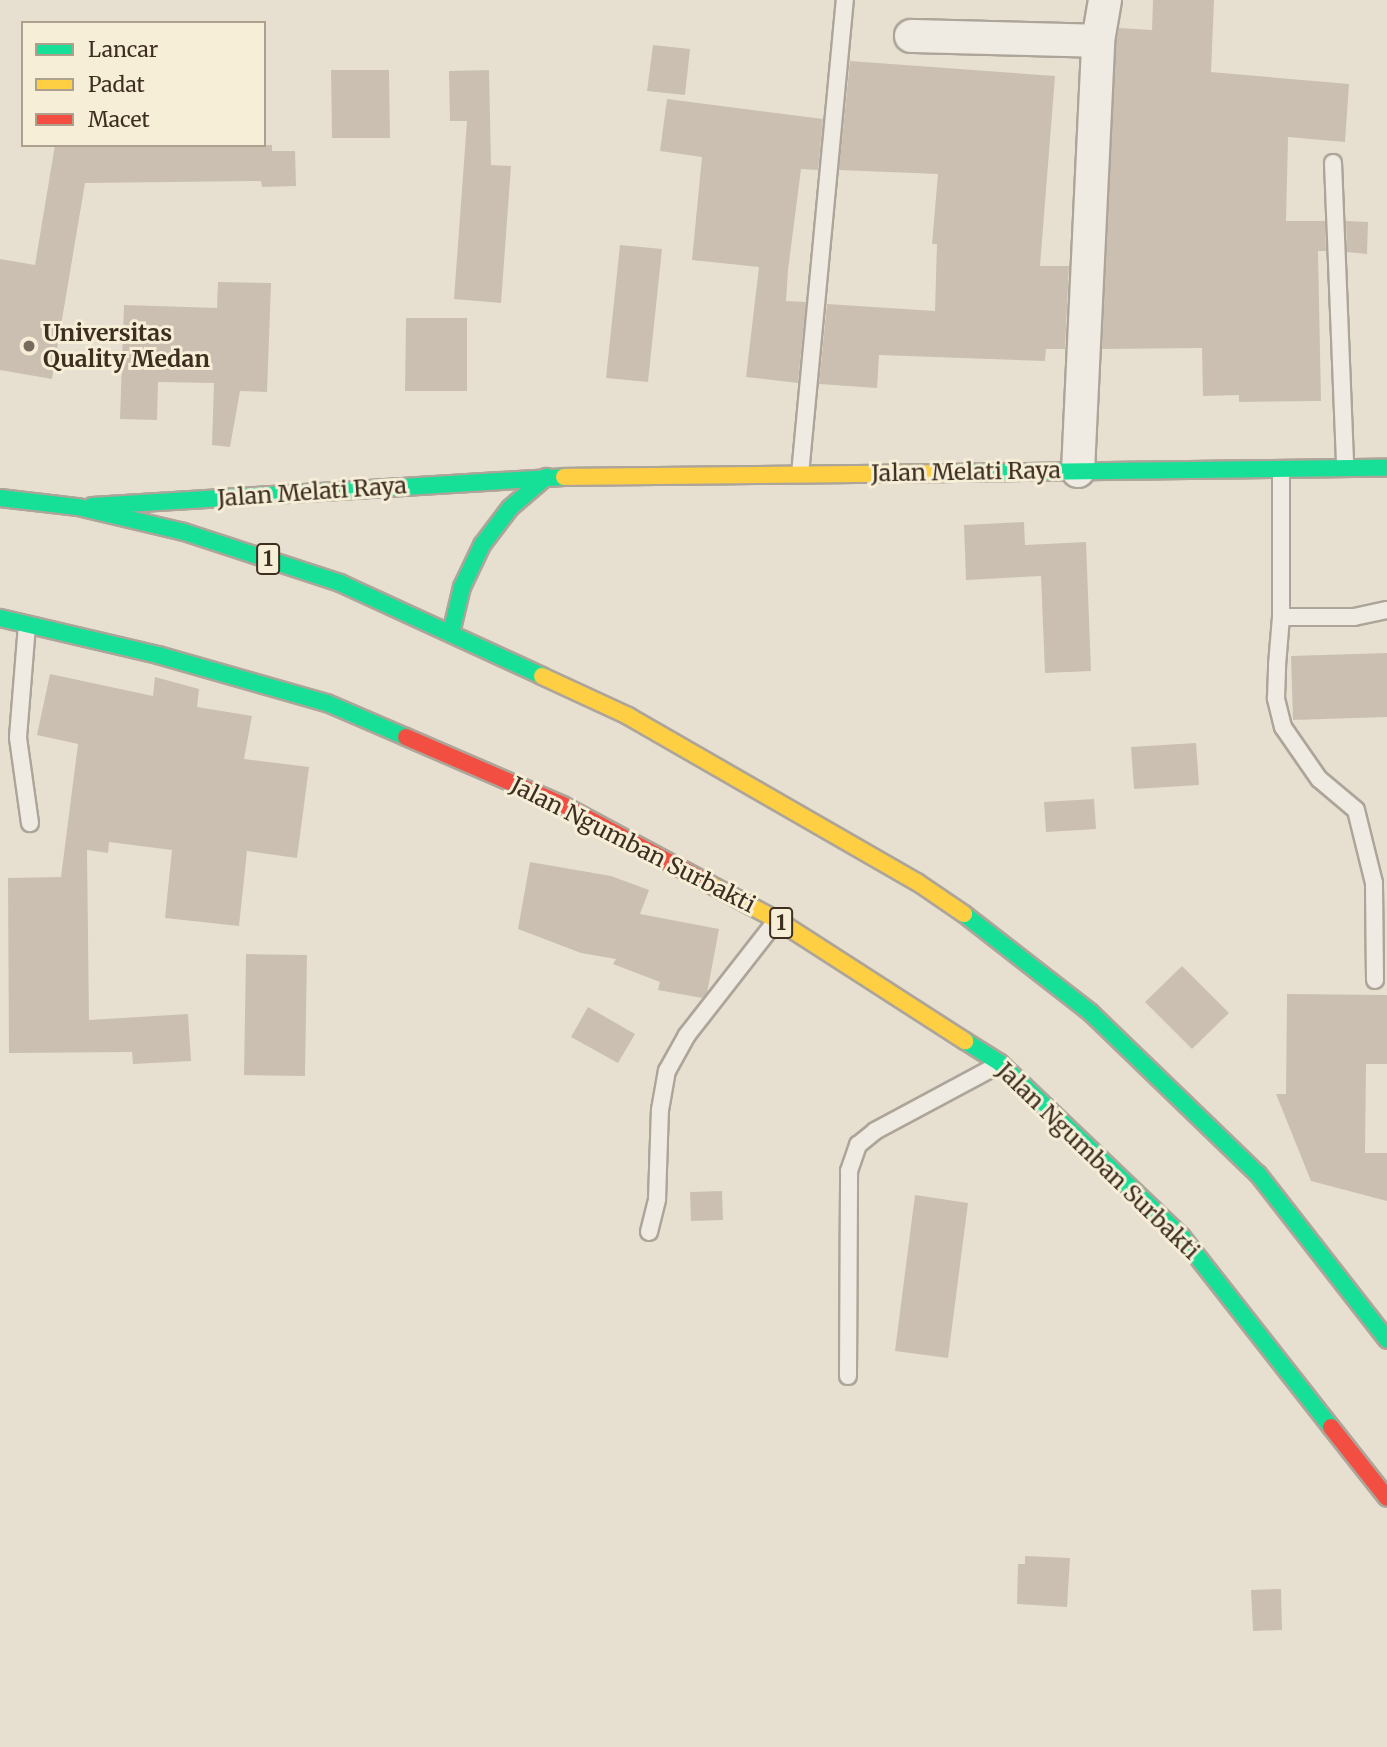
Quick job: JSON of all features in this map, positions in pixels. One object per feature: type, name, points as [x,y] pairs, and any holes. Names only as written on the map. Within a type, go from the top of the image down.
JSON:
[{"type":"main road","name":"Jalan Melati Raya","points":[[78,507],[546,477],[1387,468]]},
{"type":"main road","points":[[451,633],[462,587],[482,545],[510,508],[546,477]]},
{"type":"main road","name":"1","points":[[0,498],[78,507],[184,532],[294,568],[451,633],[639,722],[906,875],[1003,941],[1091,1013],[1258,1174],[1387,1340]]},
{"type":"main road","name":"Jalan Ngumban Surbakti","points":[[0,618],[27,622],[327,703],[563,804],[777,920],[1000,1063],[1182,1237],[1387,1498]]},
{"type":"street","points":[[1078,471],[1098,41],[1105,0]]},
{"type":"street","points":[[911,36],[1098,41]]},
{"type":"lane","points":[[800,474],[845,0]]},
{"type":"lane","points":[[1333,163],[1345,468]]},
{"type":"lane","points":[[1281,469],[1281,617],[1276,698],[1283,727],[1319,779],[1356,810],[1374,883],[1375,981]]},
{"type":"lane","points":[[1281,617],[1354,617],[1387,610]]},
{"type":"lane","points":[[27,622],[18,738],[30,822]]},
{"type":"lane","points":[[649,1232],[657,1199],[660,1110],[667,1071],[687,1035],[777,920]]},
{"type":"lane","points":[[848,1376],[849,1171],[858,1145],[875,1131],[1000,1063]]},
{"type":"building","points":[[1153,0],[1214,0],[1211,72],[1349,84],[1345,142],[1288,137],[1286,221],[1325,221],[1326,251],[1318,251],[1321,401],[1239,402],[1239,395],[1203,396],[1202,348],[1102,349],[1116,43],[1119,28],[1152,30]]},
{"type":"building","points":[[653,45],[690,49],[685,95],[647,91]]},
{"type":"building","points":[[850,61],[1055,76],[1040,266],[1069,266],[1065,349],[1046,349],[1045,361],[879,355],[877,388],[819,384],[827,304],[935,311],[937,244],[932,244],[938,174],[839,170]]},
{"type":"building","points":[[331,70],[389,70],[390,138],[332,138]]},
{"type":"building","points":[[489,70],[491,165],[511,166],[501,303],[454,299],[467,121],[450,121],[449,71]]},
{"type":"building","points":[[667,99],[823,119],[818,170],[801,169],[788,270],[786,301],[806,302],[798,383],[746,377],[759,267],[692,260],[702,157],[660,151]]},
{"type":"building","points":[[272,145],[272,151],[295,151],[296,186],[262,187],[261,181],[85,183],[52,379],[0,370],[0,259],[35,265],[55,147]]},
{"type":"building","points":[[1346,221],[1368,222],[1367,254],[1347,252]]},
{"type":"building","points":[[620,245],[662,249],[648,382],[606,378]]},
{"type":"building","points":[[218,282],[271,283],[267,392],[240,391],[230,447],[212,445],[214,383],[158,382],[157,420],[120,419],[124,305],[217,308]]},
{"type":"building","points":[[406,318],[467,318],[467,391],[405,391]]},
{"type":"building","points":[[1024,522],[1025,545],[1086,542],[1091,671],[1045,673],[1041,576],[966,580],[964,525]]},
{"type":"building","points":[[1387,653],[1387,717],[1293,720],[1291,656]]},
{"type":"building","points":[[50,674],[153,696],[155,677],[199,689],[197,707],[252,716],[244,759],[309,767],[297,858],[247,851],[239,926],[165,918],[172,850],[109,842],[108,853],[87,850],[89,1020],[188,1014],[191,1061],[133,1064],[132,1052],[9,1053],[8,878],[61,877],[78,744],[37,735]]},
{"type":"building","points":[[1196,743],[1199,785],[1134,789],[1131,747]]},
{"type":"building","points":[[1094,799],[1096,829],[1046,832],[1044,802]]},
{"type":"building","points":[[530,862],[611,876],[649,890],[640,914],[719,929],[707,993],[702,998],[658,990],[660,982],[613,964],[616,959],[581,953],[518,929]]},
{"type":"building","points":[[246,954],[307,955],[305,1076],[244,1075]]},
{"type":"building","points":[[1182,966],[1229,1013],[1192,1049],[1145,1002]]},
{"type":"building","points":[[1287,994],[1387,995],[1387,1064],[1366,1064],[1365,1153],[1387,1153],[1387,1201],[1311,1181],[1276,1094],[1286,1094]]},
{"type":"building","points":[[588,1007],[635,1034],[618,1063],[571,1037]]},
{"type":"building","points":[[722,1191],[723,1220],[691,1221],[690,1192]]},
{"type":"building","points":[[915,1195],[968,1203],[948,1358],[895,1351]]},
{"type":"building","points":[[1025,1556],[1070,1558],[1067,1607],[1017,1604],[1018,1564],[1025,1564]]},
{"type":"building","points":[[1281,1589],[1282,1630],[1253,1631],[1251,1590]]},
{"type":"traffic: fast","points":[[949,473],[1387,468]]},
{"type":"traffic: fast","points":[[451,633],[462,587],[482,545],[510,508],[546,477]]},
{"type":"traffic: fast","points":[[92,506],[564,477]]},
{"type":"traffic: fast","points":[[0,498],[78,507],[184,532],[340,583],[542,676]]},
{"type":"traffic: fast","points":[[0,618],[158,655],[327,703],[406,737]]},
{"type":"traffic: fast","points":[[964,914],[1091,1013],[1258,1174],[1387,1340]]},
{"type":"traffic: fast","points":[[965,1041],[1000,1063],[1182,1237],[1331,1427]]},
{"type":"traffic: slow","points":[[564,477],[949,473]]},
{"type":"traffic: slow","points":[[542,676],[628,716],[917,882],[964,914]]},
{"type":"traffic: slow","points":[[706,882],[777,920],[965,1041]]},
{"type":"traffic: jam","points":[[406,737],[563,805],[706,882]]},
{"type":"traffic: jam","points":[[1331,1427],[1387,1498]]},
{"type":"place","name":"Universitas Quality Medan","points":[[29,346]]}]
